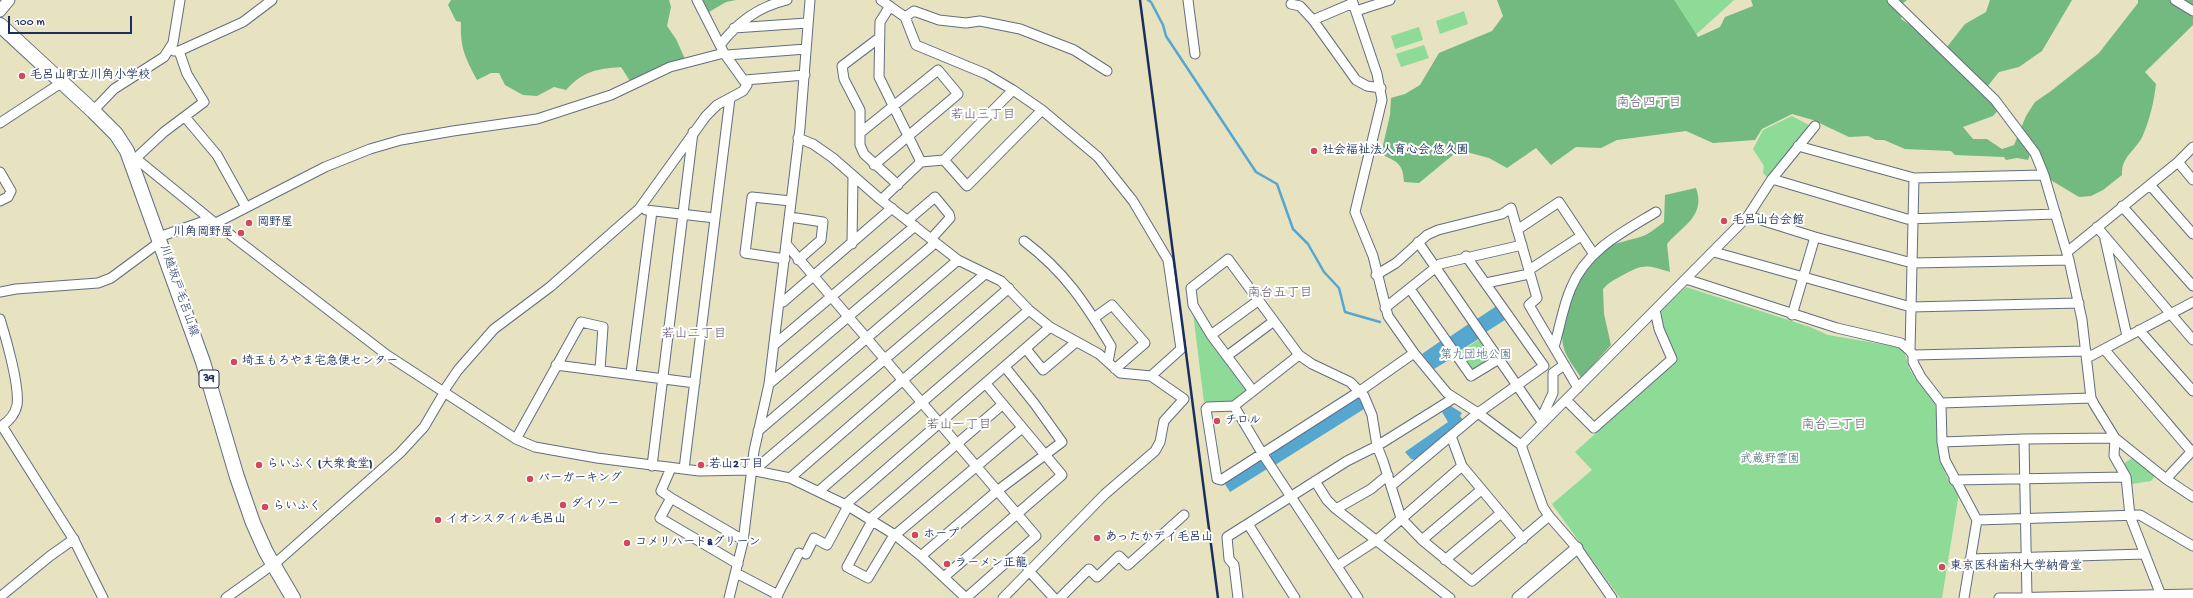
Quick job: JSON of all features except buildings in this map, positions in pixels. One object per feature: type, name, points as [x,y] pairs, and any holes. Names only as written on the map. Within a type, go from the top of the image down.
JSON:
[{"type":"main road","name":"川越坂戸毛呂山線","points":[[0,25],[93,111],[116,134],[133,158],[208,376],[244,499],[273,564],[293,598]]},
{"type":"street","points":[[0,11],[9,0]]},
{"type":"street","points":[[93,111],[114,89],[164,57],[173,43],[180,0]]},
{"type":"street","points":[[169,50],[178,51],[243,22],[272,0]]},
{"type":"street","points":[[226,598],[273,564],[362,488],[414,440],[458,370],[494,329],[550,287],[639,209],[693,130],[717,105],[743,91],[747,85],[745,80],[724,51],[697,0]]},
{"type":"street","points":[[724,51],[734,28],[745,18],[776,3],[787,0]]},
{"type":"street","points":[[729,598],[743,540],[751,470],[769,384],[790,217],[805,75],[807,22],[810,0]]},
{"type":"street","points":[[881,0],[905,17],[916,45],[986,74],[1042,110],[1098,158],[1133,201],[1168,260],[1181,350],[1151,376]]},
{"type":"street","points":[[1188,0],[1195,54]]},
{"type":"street","points":[[1313,20],[1354,5],[1390,0]]},
{"type":"street","points":[[1892,0],[1995,100],[2035,153],[2044,175],[2056,214],[2079,303],[2087,354],[2091,398],[2115,438],[2166,479],[2193,497]]},
{"type":"street","points":[[2175,0],[2193,11]]},
{"type":"street","points":[[1291,4],[1300,6],[1313,20],[1356,80],[1367,86],[1381,88]]},
{"type":"street","points":[[1354,5],[1381,88],[1381,107],[1354,212],[1373,256],[1376,275],[1388,316],[1414,353],[1441,387],[1454,398],[1478,413],[1521,445],[1543,507],[1577,548],[1611,597]]},
{"type":"street","points":[[890,6],[880,22],[879,77],[921,162]]},
{"type":"street","points":[[905,17],[914,11],[939,20],[966,23],[980,21],[1020,29],[1074,50],[1107,71]]},
{"type":"street","points":[[734,28],[807,22]]},
{"type":"street","points":[[879,38],[842,66],[844,79],[860,110],[860,145],[864,154],[874,165],[898,185]]},
{"type":"street","points":[[0,292],[16,289],[98,283],[111,278],[160,239],[213,221],[246,207],[324,167],[370,149],[401,140],[445,132],[537,119],[611,95],[670,67],[724,51],[806,49]]},
{"type":"street","points":[[178,51],[187,74],[204,102],[184,116],[133,158],[387,355],[516,439],[535,448],[671,468],[751,470],[790,478],[819,490],[847,505],[894,535],[944,576],[966,598],[1036,536],[798,260],[787,245]]},
{"type":"street","points":[[860,133],[938,70],[958,94],[874,165]]},
{"type":"street","points":[[745,80],[805,75]]},
{"type":"street","points":[[0,123],[61,82]]},
{"type":"street","points":[[881,200],[921,162],[944,160],[1013,90]]},
{"type":"street","points":[[684,469],[730,98]]},
{"type":"street","points":[[944,160],[968,186],[1042,110]]},
{"type":"street","points":[[184,116],[217,155],[246,207]]},
{"type":"street","points":[[1521,445],[1542,421],[1566,400],[1748,216],[1772,179],[1815,126]]},
{"type":"street","points":[[652,466],[693,130]]},
{"type":"street","points":[[798,138],[818,148],[881,200],[958,260],[1001,281],[1030,310],[1050,327],[1108,362],[1120,373],[1151,376],[1184,399],[1164,421],[1160,442],[1155,451],[1105,494],[1028,570],[1003,598]]},
{"type":"street","points":[[1798,146],[1914,178],[2044,175]]},
{"type":"street","points":[[1748,216],[1815,237],[1912,263],[2068,256],[2097,227],[2178,162],[2193,147]]},
{"type":"street","points":[[2178,162],[2193,180]]},
{"type":"street","points":[[0,172],[11,191],[8,197],[0,201]]},
{"type":"street","points":[[852,244],[853,176]]},
{"type":"street","points":[[1914,178],[1911,307],[1913,362],[1921,377],[1941,403],[1942,442],[1945,460],[1954,480],[1977,520],[1964,598]]},
{"type":"street","points":[[1772,179],[1907,219],[2056,214]]},
{"type":"street","points":[[2150,185],[2193,234]]},
{"type":"street","points":[[785,259],[745,253],[752,197],[791,201]]},
{"type":"street","points":[[769,384],[848,317],[933,241],[950,218],[949,214],[935,197],[911,223],[774,346]]},
{"type":"street","points":[[1517,230],[1559,202],[1593,253]]},
{"type":"street","points":[[2122,206],[2193,286]]},
{"type":"street","points":[[779,302],[783,302],[892,208]]},
{"type":"street","points":[[1376,275],[1396,263],[1418,242],[1438,230],[1490,218],[1502,214],[1511,208],[1537,298],[1529,304],[1578,388]]},
{"type":"street","points":[[639,209],[715,218]]},
{"type":"street","points":[[631,374],[652,211]]},
{"type":"street","points":[[1554,347],[1571,288],[1581,268],[1593,253],[1617,235],[1656,212]]},
{"type":"street","points":[[790,217],[823,222],[821,240],[798,260]]},
{"type":"street","points":[[2097,227],[2104,238],[2193,340]]},
{"type":"street","points":[[1486,283],[1529,272],[1581,236]]},
{"type":"street","points":[[1792,315],[1815,237]]},
{"type":"street","points":[[2104,238],[2127,336]]},
{"type":"street","points":[[1024,241],[1051,263],[1069,282],[1094,318],[1111,346],[1108,362]]},
{"type":"street","points":[[1418,242],[1542,421]]},
{"type":"street","points":[[1385,308],[1440,264],[1466,256],[1522,245]]},
{"type":"street","points":[[1714,252],[1911,307],[2079,303]]},
{"type":"street","points":[[1391,486],[1478,413],[1544,366],[1466,256]]},
{"type":"street","points":[[1254,391],[1227,356],[1192,305],[1191,288],[1228,259],[1299,355],[1312,364],[1350,382],[1360,391],[1372,415],[1377,446],[1388,475],[1401,518],[1422,540],[1472,581],[1549,516]]},
{"type":"street","points":[[758,431],[958,260]]},
{"type":"street","points":[[751,470],[759,466],[985,274]]},
{"type":"street","points":[[1686,279],[1792,315],[1837,328],[1901,343],[1912,353],[2087,354],[2104,349],[2193,302]]},
{"type":"street","points":[[790,478],[1009,288]]},
{"type":"street","points":[[1410,289],[1471,376],[1499,359]]},
{"type":"street","points":[[1212,335],[1259,300]]},
{"type":"street","points":[[1094,318],[1112,305],[1145,344],[1115,369]]},
{"type":"street","points":[[819,490],[1030,310]]},
{"type":"street","points":[[1566,400],[1594,428],[1672,359],[1660,329],[1655,310]]},
{"type":"street","points":[[0,319],[17,397],[16,410],[1,426],[74,539],[103,598]]},
{"type":"street","points":[[1227,356],[1274,321]]},
{"type":"street","points":[[516,439],[581,322],[603,326],[600,370]]},
{"type":"street","points":[[671,498],[660,518],[777,596],[802,554],[814,538],[827,545],[847,505],[1050,327]]},
{"type":"street","points":[[2139,330],[2193,391]]},
{"type":"street","points":[[1026,349],[1043,370],[1076,342]]},
{"type":"street","points":[[2104,349],[2192,450],[2166,479]]},
{"type":"street","points":[[1299,355],[1234,406],[1208,407],[1206,409],[1215,477],[1218,480],[1221,480],[1360,391],[1414,353]]},
{"type":"street","points":[[556,365],[662,377],[694,383]]},
{"type":"street","points":[[1542,421],[1553,393],[1553,373],[1564,365]]},
{"type":"street","points":[[921,556],[997,491],[1044,454],[1062,442],[1034,403],[1005,367]]},
{"type":"street","points":[[944,576],[1062,475],[986,384]]},
{"type":"street","points":[[1238,598],[1234,565],[1229,559],[1227,537],[1347,461],[1377,446],[1454,398]]},
{"type":"street","points":[[1941,403],[2091,398]]},
{"type":"street","points":[[1003,404],[871,520],[847,567],[868,578],[894,535],[1022,428]]},
{"type":"street","points":[[1234,406],[1262,453],[1358,598]]},
{"type":"street","points":[[1451,436],[1462,466],[1523,538]]},
{"type":"street","points":[[1942,442],[2115,438]]},
{"type":"street","points":[[2115,438],[2114,456],[2126,477],[2130,516],[2162,597]]},
{"type":"street","points":[[2024,439],[2027,597]]},
{"type":"street","points":[[1337,566],[1377,540],[1462,466]]},
{"type":"street","points":[[671,468],[661,490],[671,498],[743,540]]},
{"type":"street","points":[[1336,509],[1364,494],[1388,475]]},
{"type":"street","points":[[1954,480],[2126,477]]},
{"type":"street","points":[[1315,481],[1327,500],[1336,509],[1450,598]]},
{"type":"street","points":[[1422,540],[1481,490]]},
{"type":"street","points":[[1446,560],[1501,513]]},
{"type":"street","points":[[1060,598],[1089,570],[1097,577],[1119,556],[1128,566],[1184,515]]},
{"type":"street","points":[[1977,520],[2140,516],[2193,546]]},
{"type":"street","points":[[1248,524],[1295,598]]},
{"type":"street","points":[[0,597],[50,556],[74,539]]},
{"type":"street","points":[[1518,598],[1577,548]]},
{"type":"street","points":[[1970,559],[2144,554]]},
{"type":"street","points":[[1028,570],[1054,598]]},
{"type":"street","points":[[1999,598],[2162,597],[2193,594]]},
{"type":"green space","points":[[451,0],[669,0],[671,7],[667,26],[676,39],[685,59],[630,81],[621,67],[604,69],[584,75],[566,90],[554,87],[537,96],[523,95],[505,85],[499,73],[491,73],[477,80],[469,65],[462,46],[461,22],[456,21],[448,5]]},
{"type":"green space","points":[[692,0],[736,0],[726,2],[709,12]]},
{"type":"green space","points":[[1497,0],[1674,0],[1698,37],[1720,27],[1725,17],[1753,6],[1751,0],[1907,0],[1903,3],[1901,19],[1912,26],[1932,32],[1947,47],[1965,24],[1986,12],[1990,0],[2072,0],[2042,51],[2019,67],[1999,72],[1987,87],[2000,108],[1993,116],[1963,127],[1973,139],[1987,139],[2002,149],[2014,145],[2026,116],[2035,102],[2099,53],[2138,3],[2138,0],[2193,0],[2193,25],[2145,72],[2156,84],[2148,123],[2143,135],[2126,158],[2122,168],[2122,175],[2103,190],[2091,196],[2079,197],[2049,179],[2030,154],[2028,160],[2017,158],[2006,160],[2004,157],[1955,155],[1951,151],[1905,149],[1884,140],[1876,140],[1868,136],[1849,137],[1813,120],[1792,114],[1762,129],[1755,140],[1713,143],[1686,131],[1617,140],[1601,148],[1576,147],[1551,165],[1536,148],[1507,168],[1489,158],[1459,150],[1419,183],[1404,182],[1401,167],[1395,161],[1381,154],[1390,115],[1391,98],[1405,94],[1420,85],[1439,53],[1492,31],[1503,16]]},
{"type":"green space","points":[[1658,0],[1734,0],[1678,51]]},
{"type":"green space","points":[[1464,11],[1468,24],[1440,34],[1436,21]]},
{"type":"green space","points":[[1419,27],[1423,40],[1395,49],[1391,36]]},
{"type":"green space","points":[[1424,45],[1429,58],[1401,67],[1396,54]]},
{"type":"green space","points":[[1792,116],[1809,125],[1768,178],[1763,173],[1764,166],[1753,149],[1763,130]]},
{"type":"green space","points":[[1696,188],[1698,206],[1695,213],[1686,225],[1667,244],[1670,272],[1644,266],[1640,267],[1614,280],[1603,289],[1604,314],[1611,345],[1581,378],[1565,353],[1562,336],[1566,308],[1579,280],[1587,267],[1605,249],[1646,235],[1664,222],[1665,195]]},
{"type":"green space","name":"武蔵野霊園","points":[[1686,287],[1810,327],[1828,335],[1899,347],[1904,350],[1909,368],[1915,378],[1935,402],[1941,462],[1947,477],[1959,493],[1942,598],[1620,598],[1552,504],[1592,470],[1575,452],[1595,434],[1597,428],[1675,360],[1659,313]]},
{"type":"green space","points":[[1193,313],[1248,390],[1231,403],[1204,402]]},
{"type":"green space","name":"第九団地公園","points":[[1480,339],[1494,358],[1473,373],[1458,353]]},
{"type":"green space","points":[[2135,456],[2155,476],[2151,481],[2132,484],[2123,464]]},
{"type":"water","points":[[1498,305],[1508,318],[1486,332],[1477,319]]},
{"type":"water","points":[[1470,323],[1480,338],[1458,352],[1448,338]]},
{"type":"water","points":[[1442,340],[1454,357],[1434,369],[1422,354]]},
{"type":"water","points":[[1358,398],[1361,399],[1364,409],[1275,465],[1270,457],[1271,454]]},
{"type":"water","points":[[1451,406],[1462,413],[1460,416],[1463,420],[1416,460],[1411,459],[1405,452],[1448,422],[1442,412]]},
{"type":"water","points":[[1261,459],[1267,469],[1230,492],[1223,481]]},
{"type":"waterway","points":[[1148,0],[1151,2],[1163,25],[1166,36],[1256,172],[1277,184],[1293,229],[1308,244],[1324,272],[1339,288],[1345,312],[1380,322]]},
{"type":"railway","points":[[1140,0],[1218,598]]},
{"type":"place","name":"毛呂山町立川角小学校","points":[[22,76]]},
{"type":"place","name":"社会福祉法人育心会 悠久園","points":[[1314,151]]},
{"type":"place","name":"毛呂山台会館","points":[[1724,221]]},
{"type":"place","name":"岡野屋","points":[[249,223]]},
{"type":"place","name":"川角岡野屋","points":[[241,233]]},
{"type":"place","name":"埼玉もろやま宅急便センター","points":[[234,362]]},
{"type":"place","name":"チロル","points":[[1217,421]]},
{"type":"place","name":"らいふく (大衆食堂)","points":[[259,465]]},
{"type":"place","name":"若山2丁目","points":[[701,465]]},
{"type":"place","name":"バーガーキング","points":[[530,479]]},
{"type":"place","name":"ダイソー","points":[[563,505]]},
{"type":"place","name":"らいふく","points":[[265,507]]},
{"type":"place","name":"イオンスタイル毛呂山","points":[[438,520]]},
{"type":"place","name":"ホープ","points":[[915,535]]},
{"type":"place","name":"あったかデイ毛呂山","points":[[1097,538]]},
{"type":"place","name":"コメリハード&グリーン","points":[[627,543]]},
{"type":"place","name":"ラーメン正龍","points":[[947,564]]},
{"type":"place","name":"東京医科歯科大学納骨堂","points":[[1942,567]]},
{"type":"district","name":"南台四丁目","points":[[1649,104]]},
{"type":"district","name":"若山三丁目","points":[[983,116]]},
{"type":"district","name":"南台五丁目","points":[[1280,294]]},
{"type":"district","name":"若山二丁目","points":[[694,335]]},
{"type":"district","name":"若山一丁目","points":[[959,426]]},
{"type":"district","name":"南台三丁目","points":[[1834,426]]}]
